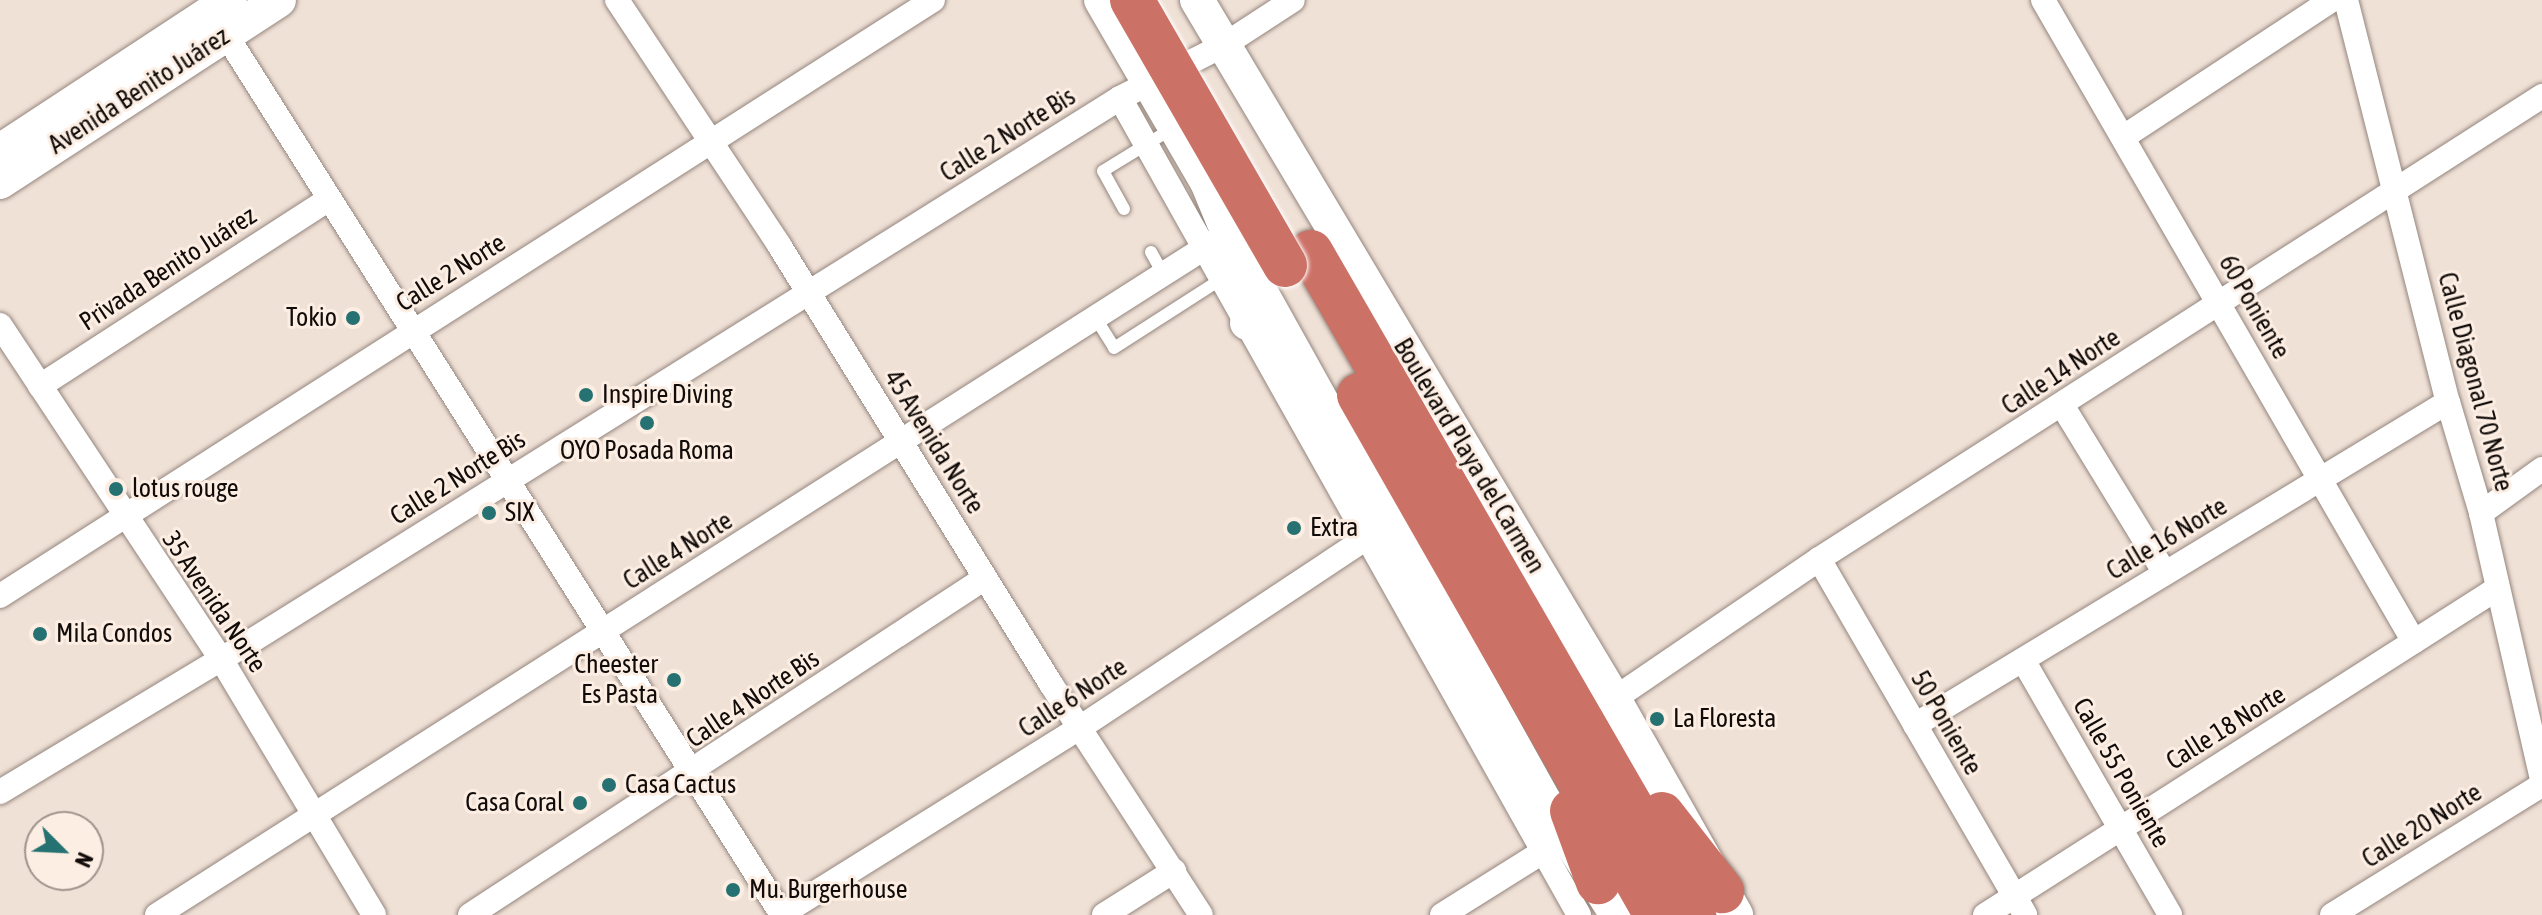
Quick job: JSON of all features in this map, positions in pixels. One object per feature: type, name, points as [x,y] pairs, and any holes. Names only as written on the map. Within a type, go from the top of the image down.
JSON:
[{"type":"highway","points":[[1132,0],[1268,268],[1543,685],[1717,907]]},
{"type":"highway","points":[[1162,0],[1268,268]]},
{"type":"highway","points":[[1543,685],[1598,904]]},
{"type":"highway","points":[[1543,685],[1656,915]]},
{"type":"main road","name":"Avenida Benito Juárez","points":[[0,151],[218,12],[279,0]]},
{"type":"main road","points":[[1101,0],[1134,90],[1160,135],[1207,182],[1217,240],[1268,268],[1380,530],[1554,844],[1598,904]]},
{"type":"main road","name":"Boulevard Playa del Carmen","points":[[1197,0],[1614,699],[1717,907]]},
{"type":"main road","name":"Avenida Benito Juárez","points":[[0,182],[218,12]]},
{"type":"main road","points":[[1247,323],[1268,268]]},
{"type":"main road","points":[[1284,391],[1327,408]]},
{"type":"street","name":"45 Avenida Norte","points":[[617,0],[809,292],[985,578],[1201,915]]},
{"type":"street","name":"Calle 2 Norte","points":[[0,596],[933,0]]},
{"type":"street","points":[[1134,90],[1224,45],[1293,0]]},
{"type":"street","name":"60 Poniente","points":[[2043,0],[2125,136],[2414,642]]},
{"type":"street","points":[[2125,136],[2332,0]]},
{"type":"street","name":"Calle Diagonal 70 Norte","points":[[2346,0],[2448,402],[2481,513],[2542,782]]},
{"type":"street","points":[[218,12],[327,200],[413,330],[781,915]]},
{"type":"street","name":"Calle 2 Norte Bis","points":[[0,792],[221,659],[1134,90]]},
{"type":"street","name":"Calle 14 Norte","points":[[1614,699],[1819,559],[2542,96]]},
{"type":"street","name":"Privada Benito Juárez","points":[[40,386],[327,200]]},
{"type":"street","name":"Calle 4 Norte","points":[[157,915],[903,444],[1217,240]]},
{"type":"street","points":[[1247,323],[1284,391],[1380,530]]},
{"type":"street","name":"35 Avenida Norte","points":[[0,325],[123,517],[221,659],[374,915]]},
{"type":"street","name":"Calle 16 Norte","points":[[1915,725],[2448,402]]},
{"type":"street","points":[[2062,405],[2165,573]]},
{"type":"street","points":[[2481,513],[2542,469]]},
{"type":"street","name":"Calle 6 Norte","points":[[781,915],[1081,727],[1380,530]]},
{"type":"street","name":"50 Poniente","points":[[1819,559],[2020,906]]},
{"type":"street","name":"Calle 4 Norte Bis","points":[[470,915],[693,773],[985,578]]},
{"type":"street","name":"Calle 18 Norte","points":[[1985,915],[2020,906],[2120,828],[2498,588]]},
{"type":"street","name":"Calle 55 Poniente","points":[[2023,660],[2170,915]]},
{"type":"street","name":"Calle 20 Norte","points":[[2332,915],[2542,782]]},
{"type":"street","points":[[1442,915],[1554,844]]},
{"type":"street","points":[[1104,915],[1174,871]]},
{"type":"lane","points":[[1124,209],[1103,171],[1160,135]]},
{"type":"lane","points":[[1151,252],[1163,274]]},
{"type":"lane","points":[[1095,317],[1114,348],[1268,268]]},
{"type":"place","name":"Tokio","points":[[353,318]]},
{"type":"place","name":"Inspire Diving","points":[[586,395]]},
{"type":"place","name":"OYO Posada Roma","points":[[647,423]]},
{"type":"place","name":"lotus rouge","points":[[116,489]]},
{"type":"place","name":"SIX","points":[[489,513]]},
{"type":"place","name":"Extra","points":[[1294,528]]},
{"type":"place","name":"Mila Condos","points":[[40,634]]},
{"type":"place","name":"Cheester Es Pasta","points":[[674,680]]},
{"type":"place","name":"La Floresta","points":[[1657,719]]},
{"type":"place","name":"Casa Cactus","points":[[609,785]]},
{"type":"place","name":"Casa Coral","points":[[580,803]]},
{"type":"place","name":"Mu. Burgerhouse","points":[[733,890]]}]
